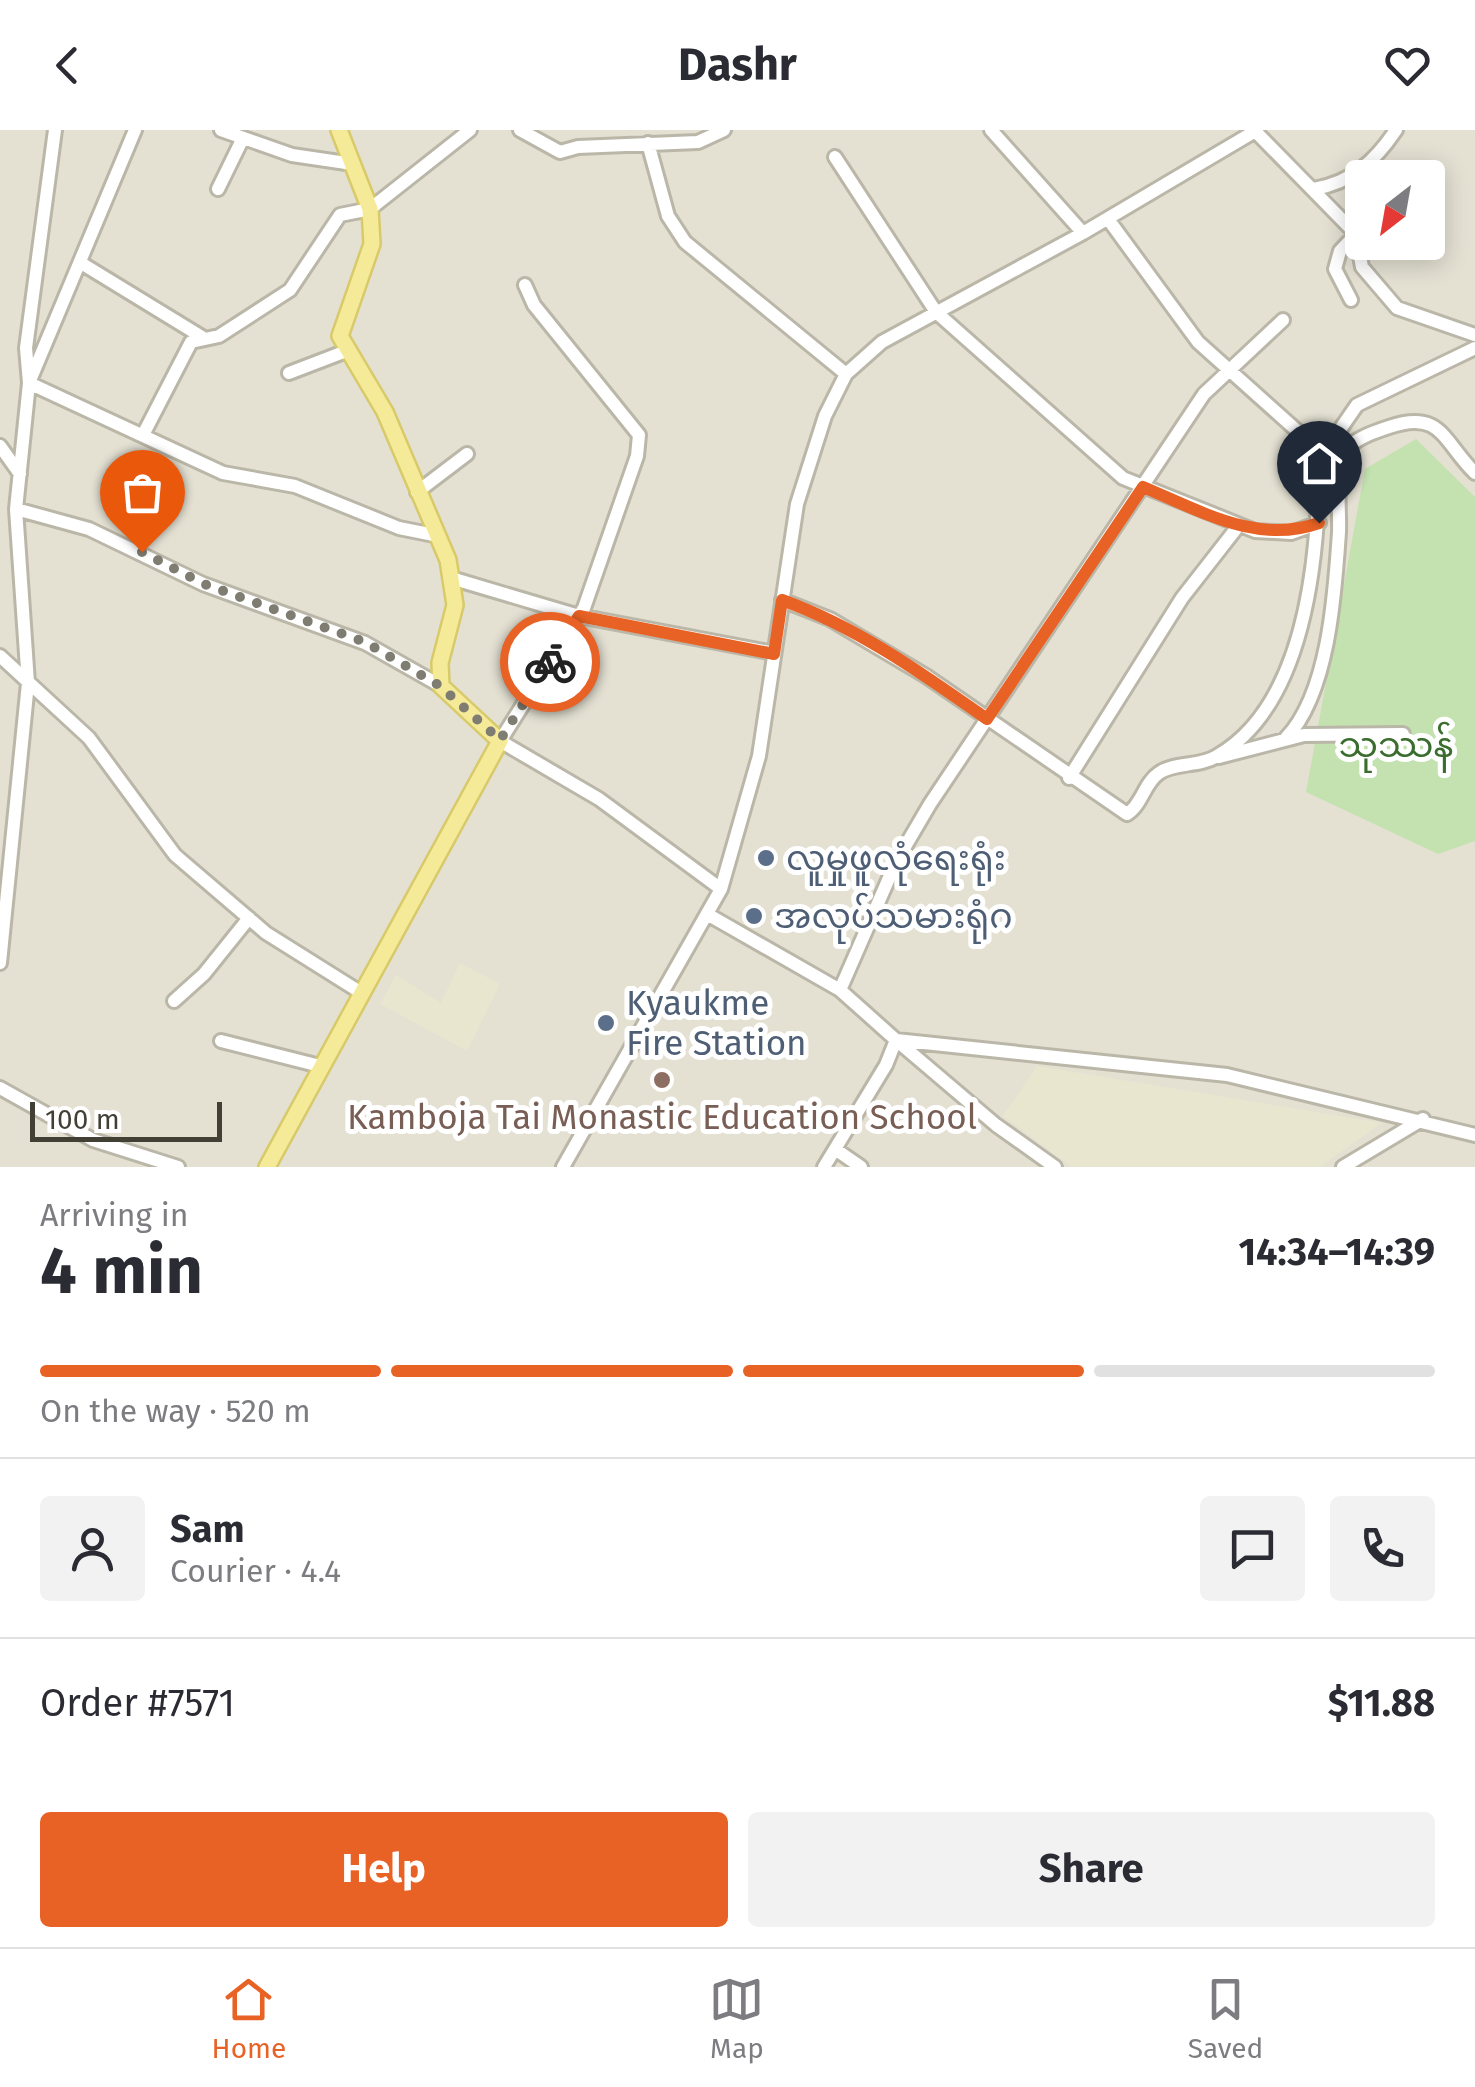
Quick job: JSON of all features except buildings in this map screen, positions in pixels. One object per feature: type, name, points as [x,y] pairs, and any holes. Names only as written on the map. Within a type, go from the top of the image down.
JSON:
[{"type":"main road","points":[[267,1167],[500,740],[440,686],[440,663],[455,606],[448,560],[386,412],[340,336],[372,244],[370,209],[339,130]]},
{"type":"street","points":[[0,964],[28,684],[16,509],[29,383],[26,348],[55,130]]},
{"type":"street","points":[[29,383],[135,130]]},
{"type":"street","points":[[221,130],[292,156],[353,164]]},
{"type":"street","points":[[144,433],[191,342],[219,336],[290,290],[340,215],[370,209],[470,130]]},
{"type":"street","points":[[520,130],[560,152],[610,145],[698,142],[724,130]]},
{"type":"street","points":[[608,130],[610,145]]},
{"type":"street","points":[[991,130],[1084,234]]},
{"type":"street","points":[[563,1167],[721,890],[759,756],[807,465],[846,374],[882,342],[1084,234],[1256,130],[1345,222]]},
{"type":"street","points":[[1314,189],[1338,183],[1362,170],[1396,130]]},
{"type":"street","points":[[218,190],[242,140]]},
{"type":"street","points":[[648,143],[668,216],[685,242],[846,374]]},
{"type":"street","points":[[835,157],[936,312],[1123,478],[1238,525],[1288,532],[1319,523]]},
{"type":"street","points":[[1108,219],[1198,342],[1323,454]]},
{"type":"street","points":[[1345,246],[1335,268],[1351,300]]},
{"type":"street","points":[[1361,260],[1362,267],[1397,308],[1475,335]]},
{"type":"street","points":[[80,263],[202,337]]},
{"type":"street","points":[[525,285],[534,305],[639,435],[637,456],[579,616],[500,740],[599,798],[721,890]]},
{"type":"street","points":[[840,990],[904,847],[987,719],[1204,394],[1283,320]]},
{"type":"street","points":[[1214,758],[1244,734],[1263,710],[1295,647],[1319,523],[1323,454],[1362,400],[1382,396],[1475,348]]},
{"type":"street","points":[[289,373],[349,350]]},
{"type":"street","points":[[29,383],[144,433],[223,473],[295,486],[399,528],[434,534]]},
{"type":"street","points":[[1286,738],[1311,699],[1328,633],[1339,529],[1339,482],[1347,448],[1370,434],[1422,420],[1436,427],[1475,474]]},
{"type":"street","points":[[0,446],[20,474]]},
{"type":"street","points":[[417,492],[467,454]]},
{"type":"street","points":[[1288,532],[1318,503]]},
{"type":"street","points":[[16,509],[88,528],[204,584],[365,642],[440,686]]},
{"type":"street","points":[[1070,778],[1182,598],[1224,550],[1238,525]]},
{"type":"street","points":[[451,578],[579,616],[774,654]]},
{"type":"street","points":[[782,600],[830,619],[926,676],[1126,814],[1162,770],[1286,738],[1403,734]]},
{"type":"street","points":[[0,656],[89,738],[176,856],[250,918],[360,992]]},
{"type":"street","points":[[707,914],[840,990],[996,1126],[1055,1167]]},
{"type":"street","points":[[174,1001],[204,974],[250,918]]},
{"type":"street","points":[[896,1040],[1228,1076],[1475,1135]]},
{"type":"street","points":[[824,1167],[896,1040]]},
{"type":"street","points":[[221,1041],[320,1066]]},
{"type":"street","points":[[0,1088],[94,1140],[178,1167]]},
{"type":"street","points":[[1343,1167],[1423,1120]]},
{"type":"street","points":[[835,1149],[861,1167]]},
{"type":"shaded area","points":[[0,130],[1475,130],[1475,1167],[0,1167]]},
{"type":"shaded area","points":[[460,963],[500,984],[467,1051],[380,1004],[396,975],[441,1003]]},
{"type":"shaded area","points":[[1037,1066],[1382,1123],[1319,1167],[1072,1167],[1003,1116]]},
{"type":"green space","name":"သုဿန်","points":[[1416,439],[1475,497],[1475,841],[1438,854],[1306,792],[1365,469]]},
{"type":"way so far","points":[[142,552],[204,584],[365,642],[440,686],[500,740],[550,662]]},
{"type":"place","name":"လူမှုဖူလုံရေးရုံး","points":[[766,858]]},
{"type":"place","name":"အလုပ်သမားရုံဂ","points":[[754,916]]},
{"type":"place","name":"Kyaukme Fire Station","points":[[606,1023]]},
{"type":"place","name":"Kamboja Tai Monastic Education School","points":[[662,1080]]},
{"type":"route","points":[[550,662],[579,616],[774,654],[782,600],[830,619],[926,676],[987,719],[1143,487],[1255,531],[1291,532],[1319,523]]}]
